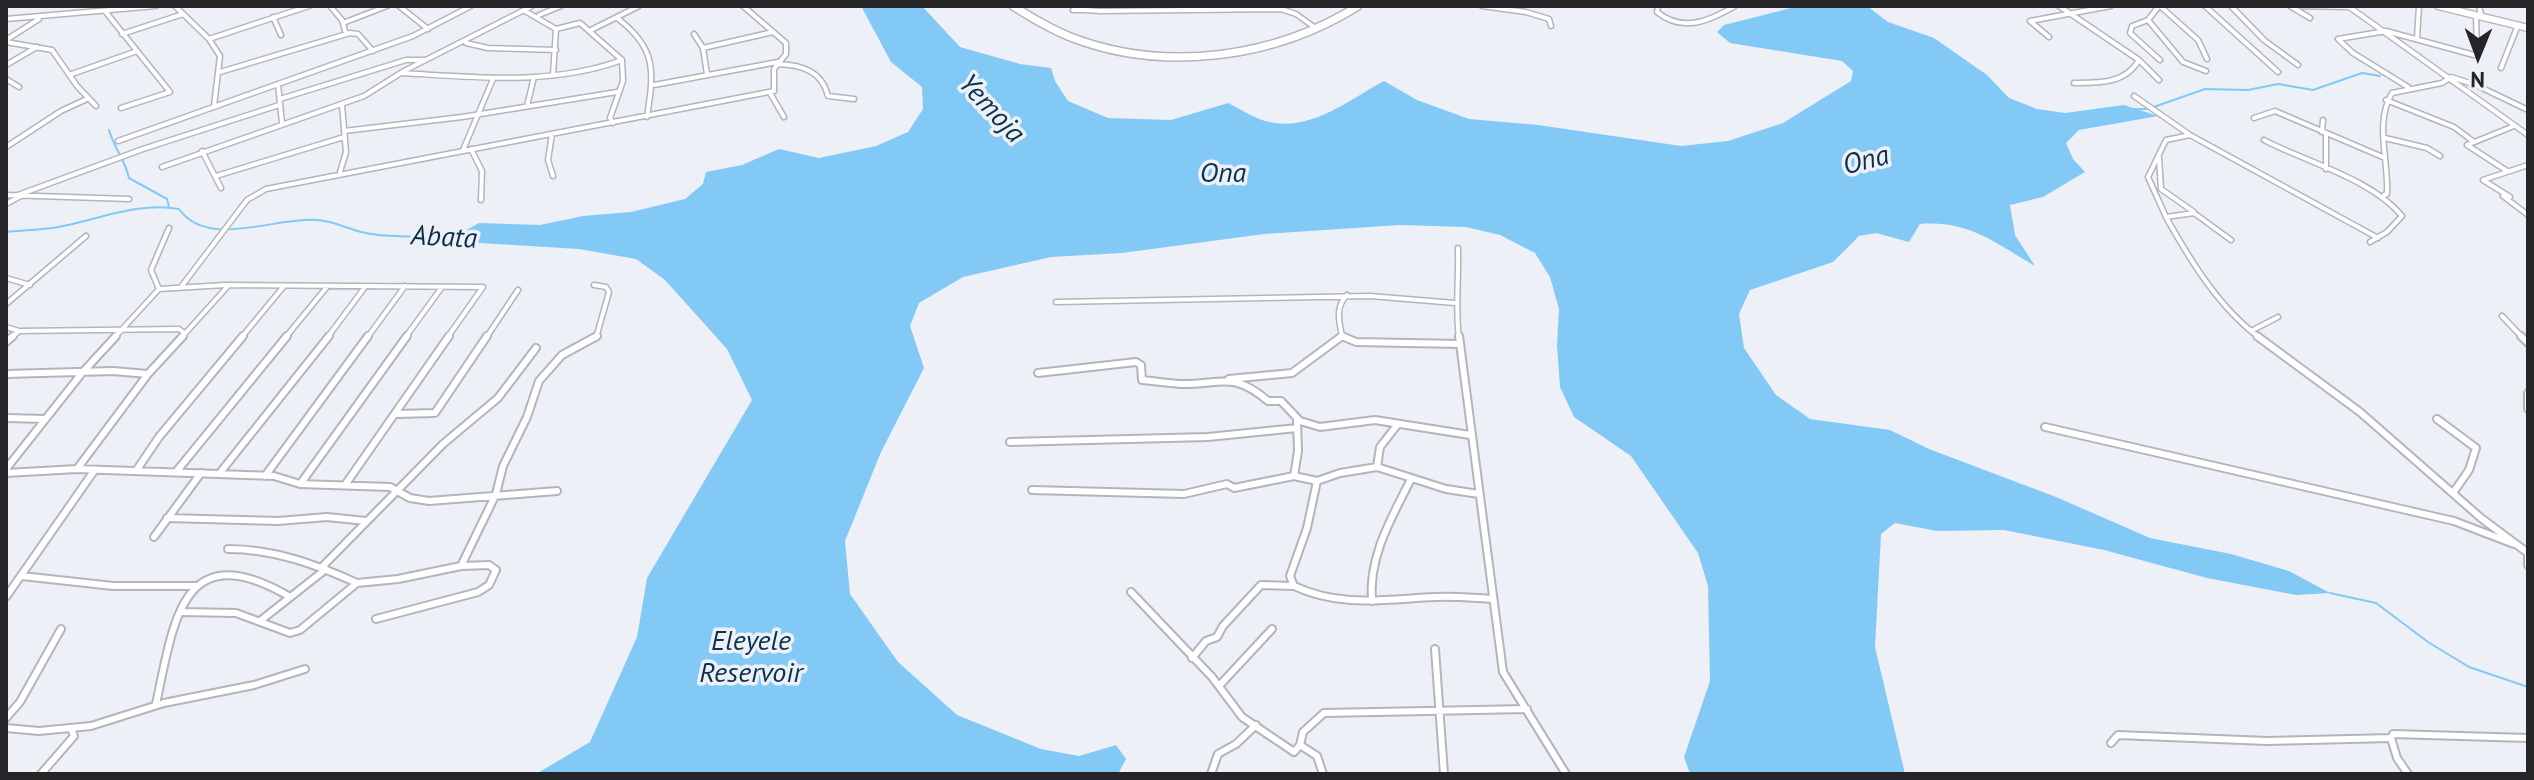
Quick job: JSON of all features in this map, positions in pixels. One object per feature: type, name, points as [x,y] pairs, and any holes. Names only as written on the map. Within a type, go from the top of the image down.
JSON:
[{"type":"main road","points":[[1013,6],[1044,25],[1084,41],[1137,52],[1185,55],[1231,52],[1283,42],[1326,26],[1358,6]]},
{"type":"main road","points":[[1023,6],[1073,33],[1151,50],[1191,51],[1240,47],[1281,39],[1314,27],[1351,6]]},
{"type":"main road","points":[[2438,6],[2528,28]]},
{"type":"street","points":[[86,12],[91,6]]},
{"type":"street","points":[[6,19],[156,6]]},
{"type":"street","points":[[175,6],[209,39],[220,56],[214,106]]},
{"type":"street","points":[[209,39],[309,6]]},
{"type":"street","points":[[330,6],[343,23],[346,34]]},
{"type":"street","points":[[343,23],[387,6]]},
{"type":"street","points":[[399,6],[428,29]]},
{"type":"street","points":[[162,167],[372,93],[401,73],[532,6]]},
{"type":"street","points":[[538,16],[561,6]]},
{"type":"street","points":[[591,30],[639,6]]},
{"type":"street","points":[[181,287],[252,197],[266,189],[340,172],[770,93],[776,89],[774,71],[786,54],[787,46],[743,6]]},
{"type":"street","points":[[1482,6],[1539,14],[1549,19],[1551,26]]},
{"type":"street","points":[[1658,6],[1657,12],[1666,20],[1687,25],[1702,22],[1735,6]]},
{"type":"street","points":[[2059,6],[2139,60],[2159,80]]},
{"type":"street","points":[[2049,37],[2030,21],[2111,6]]},
{"type":"street","points":[[2160,60],[2148,45],[2130,33],[2132,26],[2148,20],[2160,6],[2198,40],[2207,59]]},
{"type":"street","points":[[2205,6],[2278,72]]},
{"type":"street","points":[[2231,6],[2264,40],[2298,65]]},
{"type":"street","points":[[2290,6],[2310,18]]},
{"type":"street","points":[[2296,6],[2349,7],[2528,135]]},
{"type":"street","points":[[2417,39],[2419,6]]},
{"type":"street","points":[[2408,87],[2338,40],[2386,31],[2476,54],[2479,6]]},
{"type":"street","points":[[118,141],[373,51],[428,29],[468,7]]},
{"type":"street","points":[[1073,10],[1281,9],[1296,14],[1314,27]]},
{"type":"street","points":[[105,11],[170,92],[121,108]]},
{"type":"street","points":[[525,11],[556,29]]},
{"type":"street","points":[[122,34],[183,14]]},
{"type":"street","points":[[6,41],[41,17]]},
{"type":"street","points":[[273,17],[281,35]]},
{"type":"street","points":[[617,18],[642,38],[653,64],[654,85],[647,117]]},
{"type":"street","points":[[2148,20],[2183,62],[2206,71]]},
{"type":"street","points":[[556,29],[577,22],[591,30],[622,60],[624,74],[610,118],[613,123]]},
{"type":"street","points":[[2501,68],[2518,25]]},
{"type":"street","points":[[553,75],[556,29]]},
{"type":"street","points":[[703,48],[773,32]]},
{"type":"street","points":[[220,72],[346,34],[358,34],[373,51]]},
{"type":"street","points":[[694,34],[703,48],[707,74]]},
{"type":"street","points":[[6,41],[52,50],[96,106]]},
{"type":"street","points":[[465,42],[488,48],[556,50]]},
{"type":"street","points":[[6,65],[38,47]]},
{"type":"street","points":[[69,75],[137,51]]},
{"type":"street","points":[[6,204],[20,195],[280,102],[406,60],[427,60]]},
{"type":"street","points":[[401,73],[534,77],[606,67],[622,60]]},
{"type":"street","points":[[2074,83],[2124,78],[2139,60]]},
{"type":"street","points":[[654,85],[779,63],[803,65],[824,80],[828,96],[854,99]]},
{"type":"street","points":[[527,106],[534,77]]},
{"type":"street","points":[[2384,195],[2389,183],[2385,158],[2385,100],[2392,93],[2408,87],[2442,83],[2451,77]]},
{"type":"street","points":[[2451,77],[2528,109]]},
{"type":"street","points":[[463,151],[480,115],[488,83],[495,78]]},
{"type":"street","points":[[6,79],[19,87]]},
{"type":"street","points":[[278,84],[282,123]]},
{"type":"street","points":[[216,176],[344,134],[617,92]]},
{"type":"street","points":[[770,93],[784,117]]},
{"type":"street","points":[[2134,96],[2190,135],[2378,238]]},
{"type":"street","points":[[6,147],[88,98]]},
{"type":"street","points":[[2385,100],[2446,123],[2475,143]]},
{"type":"street","points":[[340,172],[346,152],[342,105]]},
{"type":"street","points":[[2254,118],[2275,111],[2385,158]]},
{"type":"street","points":[[2323,120],[2326,170]]},
{"type":"street","points":[[2507,171],[2467,145],[2515,126]]},
{"type":"street","points":[[552,134],[548,160],[553,176]]},
{"type":"street","points":[[2190,135],[2166,140],[2160,148],[2161,189],[2231,240]]},
{"type":"street","points":[[2385,138],[2427,148],[2440,156]]},
{"type":"street","points":[[2264,140],[2384,195],[2403,214],[2370,242]]},
{"type":"street","points":[[471,149],[481,163],[481,200]]},
{"type":"street","points":[[202,151],[221,188]]},
{"type":"street","points":[[2159,157],[2148,177],[2166,217],[2190,260],[2251,331],[2360,412],[2526,551],[2528,565]]},
{"type":"street","points":[[2528,165],[2483,180],[2528,215]]},
{"type":"street","points":[[2499,193],[2510,197]]},
{"type":"street","points":[[6,195],[129,199]]},
{"type":"street","points":[[2166,217],[2177,213],[2194,213]]},
{"type":"street","points":[[159,289],[151,270],[169,228]]},
{"type":"street","points":[[6,304],[86,236]]},
{"type":"street","points":[[1458,248],[1459,287],[1455,303],[1503,672],[1566,774]]},
{"type":"street","points":[[6,278],[30,285]]},
{"type":"street","points":[[136,471],[159,437],[285,285]]},
{"type":"street","points":[[6,471],[82,373],[159,289],[285,285],[483,287],[345,485]]},
{"type":"street","points":[[265,476],[406,285]]},
{"type":"street","points":[[461,566],[496,494],[503,466],[527,417],[539,381],[562,355],[598,335],[609,292],[602,285],[594,285]]},
{"type":"street","points":[[77,469],[148,374],[228,286]]},
{"type":"street","points":[[219,474],[294,383],[366,286]]},
{"type":"street","points":[[300,484],[442,286]]},
{"type":"street","points":[[176,472],[327,287]]},
{"type":"street","points":[[394,414],[435,413],[518,290]]},
{"type":"street","points":[[1056,302],[1347,295],[1408,297],[1455,303]]},
{"type":"street","points":[[1342,336],[1338,320],[1339,305],[1347,295]]},
{"type":"street","points":[[2502,316],[2528,343]]},
{"type":"street","points":[[2251,331],[2278,317]]},
{"type":"street","points":[[6,327],[19,331],[179,329],[183,332]]},
{"type":"street","points":[[6,342],[19,331]]},
{"type":"street","points":[[1342,336],[1356,342],[1460,344]]},
{"type":"street","points":[[1038,373],[1128,362],[1139,363],[1142,380],[1186,384],[1274,378],[1294,372],[1312,355],[1342,336]]},
{"type":"street","points":[[259,621],[324,568],[458,431],[498,398],[536,348]]},
{"type":"street","points":[[6,374],[113,371],[148,374]]},
{"type":"street","points":[[1225,379],[1254,389],[1256,394],[1268,401],[1281,401],[1298,424],[1294,476]]},
{"type":"street","points":[[2528,393],[2528,409]]},
{"type":"street","points":[[6,418],[46,419]]},
{"type":"street","points":[[2437,419],[2476,448],[2469,470],[2453,493]]},
{"type":"street","points":[[1010,442],[1208,437],[1298,424],[1320,427],[1375,420],[1470,435]]},
{"type":"street","points":[[1377,467],[1380,447],[1398,424]]},
{"type":"street","points":[[2045,427],[2454,521],[2526,551]]},
{"type":"street","points":[[1032,490],[1184,494],[1227,484],[1234,488],[1294,476],[1317,481],[1340,473],[1377,467],[1411,479],[1479,494]]},
{"type":"street","points":[[6,471],[77,469],[283,477],[300,484],[377,485],[410,498],[429,501],[557,491]]},
{"type":"street","points":[[6,597],[94,471]]},
{"type":"street","points":[[154,537],[202,472]]},
{"type":"street","points":[[1372,601],[1369,586],[1373,562],[1411,479]]},
{"type":"street","points":[[1294,586],[1290,576],[1307,528],[1317,481]]},
{"type":"street","points":[[167,518],[278,521],[327,517],[367,521]]},
{"type":"street","points":[[228,549],[256,549],[324,568],[357,583],[398,579],[461,566],[489,565],[495,568],[489,585],[478,592],[376,619]]},
{"type":"street","points":[[22,576],[113,586],[195,586],[212,577],[242,575],[274,587],[290,597]]},
{"type":"street","points":[[182,612],[236,613],[290,633],[300,630],[357,583]]},
{"type":"street","points":[[1192,658],[1206,641],[1217,637],[1223,626],[1261,585],[1294,586],[1321,599],[1372,601],[1451,596],[1492,599]]},
{"type":"street","points":[[156,704],[182,612],[195,586]]},
{"type":"street","points":[[1131,592],[1219,686],[1242,717],[1294,752],[1300,745],[1303,732],[1324,713],[1527,709]]},
{"type":"street","points":[[6,718],[20,702],[61,629]]},
{"type":"street","points":[[1219,686],[1237,669],[1256,641],[1272,629]]},
{"type":"street","points":[[1435,649],[1440,696],[1437,712],[1444,774]]},
{"type":"street","points":[[6,728],[29,732],[71,728],[131,715],[156,704],[226,692],[305,669]]},
{"type":"street","points":[[1211,774],[1218,754],[1236,744],[1256,725]]},
{"type":"street","points":[[41,774],[74,736],[71,728]]},
{"type":"street","points":[[2111,743],[2118,735],[2267,741],[2391,738],[2402,732],[2528,738]]},
{"type":"street","points":[[2391,738],[2397,758],[2408,774]]},
{"type":"street","points":[[1300,745],[1317,756],[1323,774]]},
{"type":"water","name":"Eleyele Reservoir","points":[[861,6],[922,6],[960,47],[1020,64],[1051,68],[1068,101],[1108,118],[1171,120],[1228,103],[1262,120],[1295,123],[1326,114],[1384,81],[1417,100],[1469,119],[1538,125],[1681,146],[1728,141],[1783,123],[1851,81],[1853,71],[1842,61],[1730,43],[1717,32],[1724,25],[1799,6],[1867,6],[1888,22],[1934,38],[1987,75],[2009,98],[2037,109],[2065,113],[2124,105],[2158,116],[2079,130],[2066,143],[2073,159],[2085,172],[2043,197],[2010,205],[2015,235],[2035,266],[1981,235],[1953,226],[1920,224],[1909,242],[1876,233],[1859,236],[1833,262],[1750,290],[1739,314],[1744,348],[1776,395],[1810,419],[1890,430],[1929,449],[2056,497],[2150,538],[2231,554],[2289,571],[2330,593],[2296,595],[2207,578],[2104,550],[2004,530],[1937,531],[1895,523],[1881,534],[1875,647],[1905,774],[1690,774],[1684,757],[1710,681],[1708,586],[1698,553],[1631,456],[1574,417],[1560,387],[1557,345],[1559,309],[1550,277],[1535,253],[1500,235],[1466,227],[1400,225],[1264,234],[1122,253],[1051,257],[963,277],[919,303],[910,326],[924,368],[881,452],[845,541],[850,594],[898,662],[957,715],[1041,749],[1079,756],[1116,745],[1126,759],[1118,774],[536,774],[590,742],[637,637],[647,578],[752,400],[727,349],[665,280],[636,259],[579,249],[447,241],[479,223],[540,225],[583,216],[631,212],[685,199],[703,184],[706,172],[742,165],[779,149],[819,158],[876,146],[908,132],[923,109],[922,87],[891,62]]},
{"type":"waterway","points":[[2133,109],[2148,109],[2205,89],[2248,90],[2278,84],[2313,90],[2362,73],[2380,76]]},
{"type":"waterway","points":[[109,130],[129,178],[167,199],[169,207]]},
{"type":"waterway","name":"Abata","points":[[6,232],[53,228],[123,211],[165,207],[179,209],[192,221],[207,227],[244,228],[318,220],[376,235],[451,240]]},
{"type":"waterway","points":[[2330,593],[2376,603],[2428,642],[2469,667],[2528,687]]},
{"type":"water label","name":"Yemoja","points":[[991,109]]},
{"type":"water label","name":"Ona","points":[[1866,161]]},
{"type":"water label","name":"Ona","points":[[1223,174]]}]
